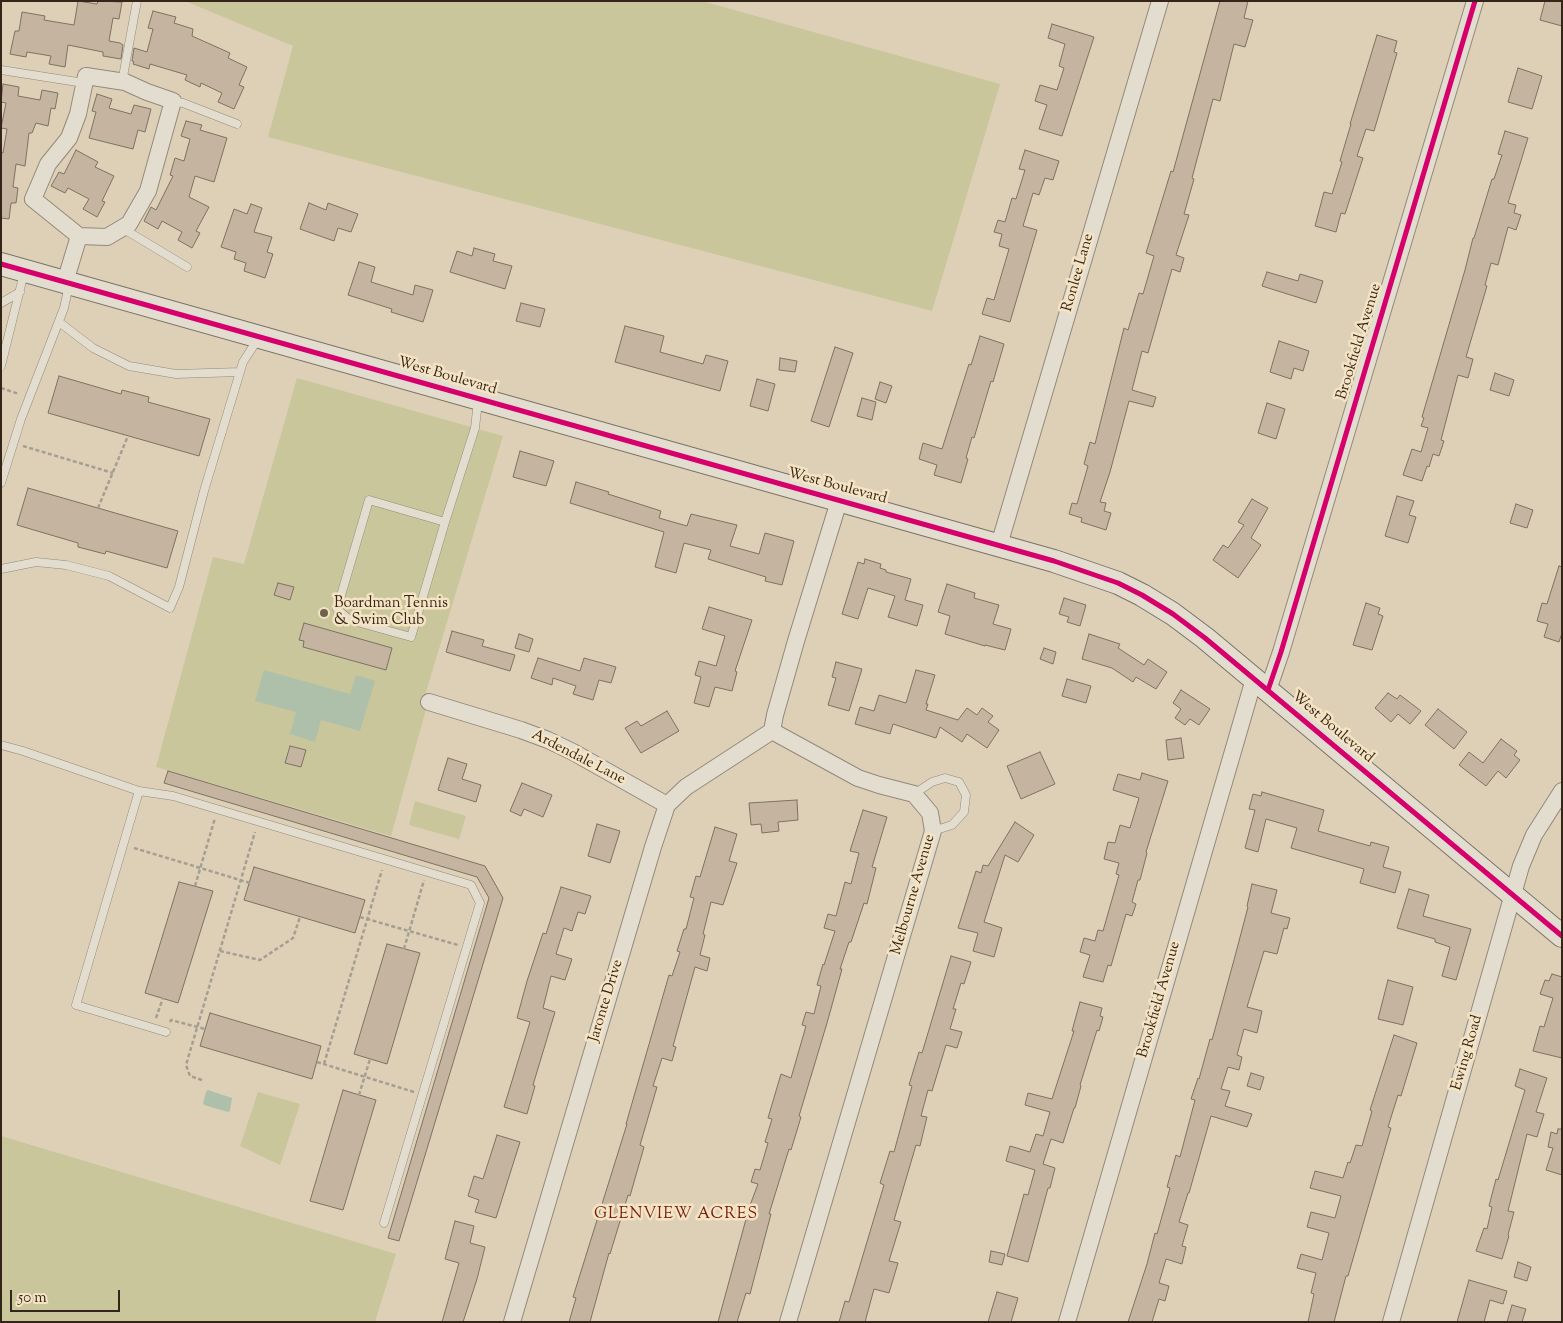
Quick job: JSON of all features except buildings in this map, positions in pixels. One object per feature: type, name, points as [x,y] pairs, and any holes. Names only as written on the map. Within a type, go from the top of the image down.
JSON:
[{"type":"street","name":"Ronlee Lane","points":[[999,545],[1160,1]]},
{"type":"street","name":"Brookfield Avenue","points":[[1067,1322],[1261,684],[1284,643],[1475,1]]},
{"type":"street","points":[[86,76],[122,82],[173,102],[148,191],[129,224],[107,237],[79,236],[33,199],[48,164],[69,138],[78,114],[84,83],[86,76]]},
{"type":"street","points":[[67,283],[79,236]]},
{"type":"street","name":"West Boulevard","points":[[1,264],[22,281],[67,283],[999,545],[1118,583],[1173,614],[1205,638],[1562,936]]},
{"type":"street","points":[[839,500],[796,641],[772,731],[858,778],[914,794]]},
{"type":"street","name":"Ardendale Lane","points":[[429,702],[548,740],[667,805]]},
{"type":"street","name":"Jaronte Drive","points":[[512,1322],[667,805],[686,786],[772,731]]},
{"type":"street","name":"Ewing Road","points":[[1391,1322],[1522,866],[1534,835],[1562,791]]},
{"type":"street","name":"Melbourne Avenue","points":[[788,1322],[934,831],[930,813],[914,794]]},
{"type":"lane","points":[[122,82],[137,1]]},
{"type":"lane","points":[[1,70],[84,83]]},
{"type":"lane","points":[[173,102],[183,102],[237,124]]},
{"type":"lane","points":[[122,228],[187,266]]},
{"type":"lane","points":[[1,303],[22,281]]},
{"type":"lane","points":[[1,366],[22,281]]},
{"type":"lane","points":[[1,482],[13,443],[64,308],[67,283]]},
{"type":"lane","points":[[59,322],[93,348],[129,366],[176,374],[240,372]]},
{"type":"lane","points":[[1,569],[36,562],[66,565],[109,576],[170,608],[179,587],[204,491],[243,362],[259,338]]},
{"type":"lane","points":[[444,522],[369,500],[337,608],[350,620],[411,637],[444,522],[475,428],[479,399]]},
{"type":"lane","points":[[1,745],[23,750],[139,791],[173,796],[471,885],[480,903],[384,1223]]},
{"type":"lane","points":[[914,794],[932,782],[945,778],[959,782],[966,795],[964,812],[952,826],[934,831]]},
{"type":"lane","points":[[139,791],[76,1005],[166,1032]]},
{"type":"path","points":[[1,388],[30,397]]},
{"type":"path","points":[[98,508],[128,436]]},
{"type":"path","points":[[13,443],[113,473]]},
{"type":"path","points":[[195,886],[218,809]]},
{"type":"path","points":[[202,1080],[190,1076],[186,1065],[258,821]]},
{"type":"path","points":[[123,845],[250,883]]},
{"type":"path","points":[[324,1064],[385,859]]},
{"type":"path","points":[[404,949],[426,872]]},
{"type":"path","points":[[220,951],[260,960],[293,938],[300,917]]},
{"type":"path","points":[[360,917],[466,948]]},
{"type":"path","points":[[153,1028],[163,998]]},
{"type":"path","points":[[166,1032],[171,1020],[205,1029]]},
{"type":"path","points":[[359,1095],[370,1059]]},
{"type":"path","points":[[317,1062],[422,1095]]},
{"type":"shaded area","points":[[185,1],[702,1],[1000,84],[932,311],[268,137],[293,46]]},
{"type":"shaded area","name":"Boardman Tennis & Swim Club","points":[[297,378],[503,436],[426,692],[428,702],[391,836],[156,767],[213,557],[244,564]]},
{"type":"shaded area","points":[[264,670],[350,694],[356,675],[375,681],[360,731],[321,720],[315,742],[290,734],[296,712],[255,701]]},
{"type":"shaded area","points":[[415,801],[466,816],[459,839],[409,825]]},
{"type":"shaded area","points":[[208,1090],[232,1098],[230,1111],[204,1105]]},
{"type":"shaded area","points":[[258,1092],[300,1104],[280,1165],[240,1146]]},
{"type":"shaded area","points":[[1,1136],[396,1254],[375,1322],[1,1322]]},
{"type":"cycle path","points":[[1268,690],[1281,652],[1475,1]]},
{"type":"cycle path","points":[[1,264],[1054,561],[1118,583],[1173,614],[1205,638],[1562,936]]},
{"type":"place","name":"Boardman Tennis & Swim Club","points":[[324,613]]},
{"type":"district","name":"GLENVIEW ACRES","points":[[676,1215]]}]
